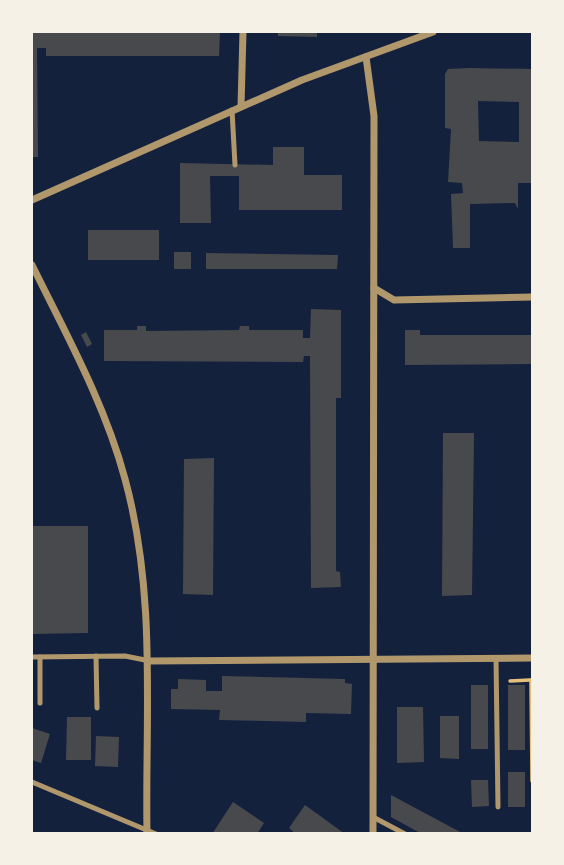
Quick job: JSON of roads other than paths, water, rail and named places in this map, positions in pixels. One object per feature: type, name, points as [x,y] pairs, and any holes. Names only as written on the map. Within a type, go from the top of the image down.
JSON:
[{"type":"street","points":[[242,106],[243,32]]},
{"type":"street","points":[[32,200],[331,68],[433,32]]},
{"type":"street","points":[[366,57],[374,116],[373,834]]},
{"type":"street","points":[[32,265],[97,399],[125,476],[139,547],[149,661],[147,831]]},
{"type":"street","points":[[374,288],[394,300],[533,297]]},
{"type":"street","points":[[149,661],[533,658]]},
{"type":"lane","points":[[232,110],[234,165]]},
{"type":"lane","points":[[96,656],[97,708]]},
{"type":"lane","points":[[32,657],[125,656],[149,661]]},
{"type":"lane","points":[[40,657],[40,703]]},
{"type":"lane","points":[[496,658],[498,807]]},
{"type":"lane","points":[[32,782],[156,834]]},
{"type":"lane","points":[[373,817],[405,834]]}]
